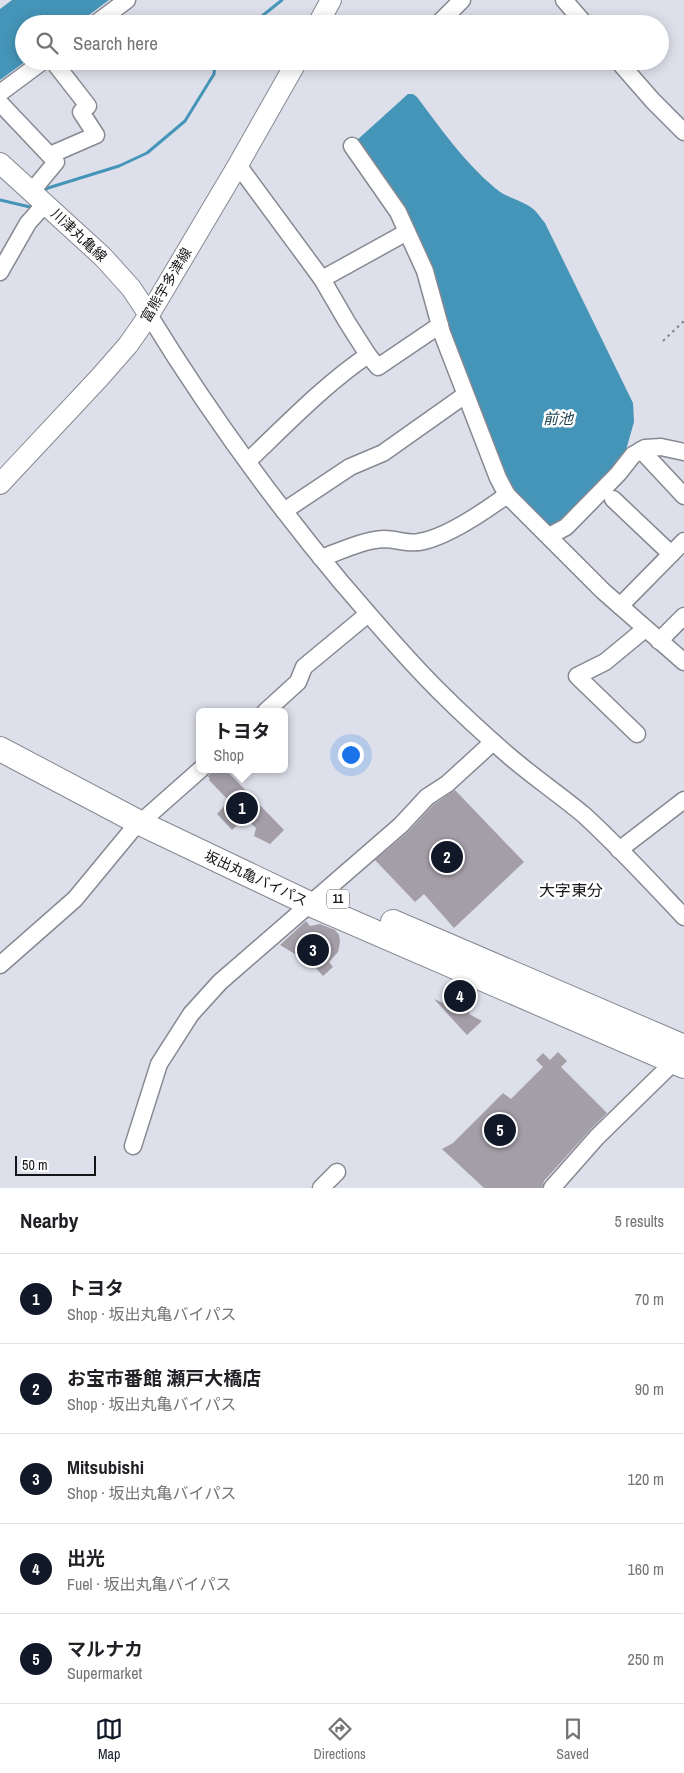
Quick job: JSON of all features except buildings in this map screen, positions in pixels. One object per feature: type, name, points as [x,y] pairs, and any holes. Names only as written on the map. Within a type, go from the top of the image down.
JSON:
[{"type":"highway","name":"坂出丸亀バイパス","points":[[0,732],[146,818]]},
{"type":"highway","name":"坂出丸亀バイパス","points":[[0,749],[316,898],[682,1057]]},
{"type":"main road","points":[[323,15],[331,0]]},
{"type":"main road","name":"富熊宇多津線","points":[[0,484],[128,345],[149,314],[238,165],[291,70]]},
{"type":"main road","name":"川津丸亀線","points":[[0,163],[119,273],[149,314]]},
{"type":"street","points":[[107,15],[127,0]]},
{"type":"street","points":[[447,15],[462,0]]},
{"type":"street","points":[[564,0],[577,15]]},
{"type":"street","points":[[0,93],[31,70]]},
{"type":"street","points":[[50,155],[96,135],[81,112],[88,106],[60,70]]},
{"type":"street","points":[[626,70],[684,132]]},
{"type":"street","points":[[0,103],[56,162],[38,197],[28,223],[0,272]]},
{"type":"street","points":[[352,146],[398,212],[425,271],[440,324],[465,394],[498,478],[507,495],[620,606],[684,662]]},
{"type":"street","points":[[238,165],[322,279],[347,322],[378,367],[440,324]]},
{"type":"street","points":[[322,279],[407,232]]},
{"type":"street","points":[[149,314],[188,377],[248,462],[321,558],[368,614],[440,692],[494,742],[583,815],[620,850],[684,917]]},
{"type":"street","points":[[248,462],[306,404],[349,368],[368,355]]},
{"type":"street","points":[[284,510],[350,467],[383,453],[465,394]]},
{"type":"street","points":[[548,536],[566,527],[618,474],[633,455],[641,450],[661,447],[684,452]]},
{"type":"street","points":[[641,450],[684,496]]},
{"type":"street","points":[[321,558],[360,544],[383,539],[417,543],[432,539],[485,512],[507,495]]},
{"type":"street","points":[[613,499],[671,554]]},
{"type":"street","points":[[620,606],[684,541]]},
{"type":"street","points":[[269,708],[298,682],[304,667],[368,614]]},
{"type":"street","points":[[659,641],[684,616]]},
{"type":"street","points":[[636,734],[577,676],[605,662],[646,629]]},
{"type":"street","points":[[133,1146],[159,1064],[191,1014],[220,982],[401,825],[427,798],[447,784],[494,742]]},
{"type":"street","points":[[0,965],[75,899],[132,830],[197,773]]},
{"type":"street","points":[[620,850],[683,803]]},
{"type":"street","points":[[552,1188],[630,1102],[682,1057]]},
{"type":"street","points":[[321,1188],[337,1172]]},
{"type":"path","points":[[663,341],[684,321]]},
{"type":"water","points":[[12,0],[109,0],[89,15],[15,15],[15,69],[0,80],[0,9]]},
{"type":"water","name":"前池","points":[[408,94],[413,94],[417,97],[453,145],[484,178],[503,194],[531,208],[545,223],[633,403],[634,422],[624,457],[562,524],[551,526],[546,524],[508,485],[444,317],[356,141]]},
{"type":"waterway","points":[[263,15],[282,0]]},
{"type":"waterway","points":[[45,190],[119,166],[147,153],[185,121],[214,74],[214,70]]},
{"type":"waterway","points":[[0,200],[30,207],[32,205]]},
{"type":"place","name":"トヨタ","points":[[242,808]]},
{"type":"place","name":"お宝市番館 瀬戸大橋店","points":[[447,857]]},
{"type":"place","name":"Mitsubishi","points":[[313,950]]},
{"type":"place","name":"出光","points":[[460,996]]},
{"type":"place","name":"マルナカ","points":[[500,1130]]},
{"type":"district","name":"大字東分","points":[[571,890]]}]
